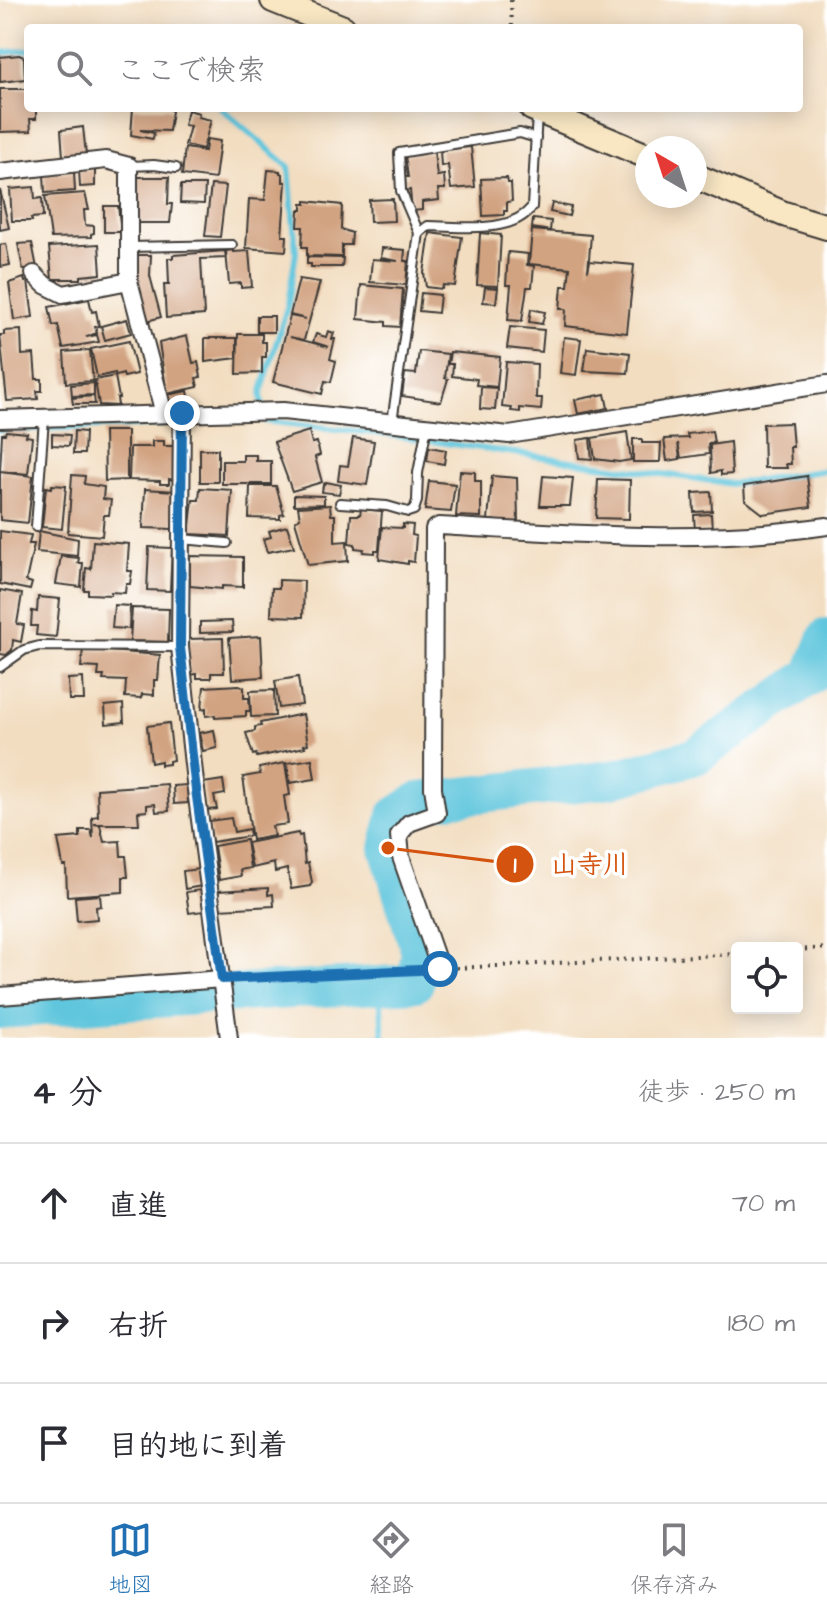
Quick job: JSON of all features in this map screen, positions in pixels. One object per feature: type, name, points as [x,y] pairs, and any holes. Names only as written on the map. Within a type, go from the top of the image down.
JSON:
[{"type":"main road","points":[[273,0],[333,24]]},
{"type":"main road","points":[[542,112],[635,151]]},
{"type":"main road","points":[[707,181],[784,214],[827,227]]},
{"type":"street","points":[[0,172],[106,160],[129,166],[129,281],[164,414]]},
{"type":"street","points":[[34,274],[45,285],[63,294],[129,281]]},
{"type":"street","points":[[0,419],[283,411],[509,435],[827,384]]},
{"type":"street","points":[[182,413],[180,647],[229,1038]]},
{"type":"street","points":[[440,969],[401,857],[399,835],[409,823],[437,813],[433,788],[434,529],[439,526],[708,538],[827,526]]},
{"type":"street","points":[[0,996],[222,979]]},
{"type":"lane","points":[[419,233],[428,226],[514,223],[526,215],[532,207],[535,112]]},
{"type":"lane","points":[[392,423],[419,233],[401,191],[399,153],[520,133],[536,138]]},
{"type":"lane","points":[[129,166],[176,168]]},
{"type":"lane","points":[[128,247],[232,245]]},
{"type":"lane","points":[[36,527],[44,419]]},
{"type":"lane","points":[[340,503],[367,503],[408,512],[414,510],[427,426]]},
{"type":"lane","points":[[180,539],[227,543]]},
{"type":"lane","points":[[0,667],[24,650],[39,646],[180,647]]},
{"type":"path","points":[[511,0],[512,24]]},
{"type":"path","points":[[803,950],[827,948]]},
{"type":"path","points":[[222,979],[731,954]]},
{"type":"building","points":[[0,57],[24,57],[24,79],[0,82]]},
{"type":"building","points":[[0,89],[24,89],[24,112],[36,112],[36,119],[30,119],[31,131],[0,132]]},
{"type":"building","points":[[133,112],[172,112],[169,131],[140,130],[154,133],[153,139],[131,135]]},
{"type":"building","points":[[187,112],[199,113],[198,117],[211,120],[203,149],[185,145],[190,126],[184,125]]},
{"type":"building","points":[[83,127],[86,155],[63,157],[61,130]]},
{"type":"building","points":[[207,139],[220,141],[215,179],[182,175],[185,148],[205,151]]},
{"type":"building","points":[[471,147],[475,187],[451,189],[448,165],[441,166],[440,150]]},
{"type":"building","points":[[434,152],[437,176],[444,175],[445,189],[438,189],[439,200],[422,202],[422,210],[412,211],[410,190],[406,191],[405,155]]},
{"type":"building","points":[[79,170],[95,170],[95,186],[80,187]]},
{"type":"building","points":[[268,170],[280,171],[283,182],[286,182],[282,236],[287,236],[286,251],[246,248],[249,199],[265,200]]},
{"type":"building","points":[[74,172],[75,191],[45,193],[44,174]]},
{"type":"building","points":[[138,177],[169,177],[168,204],[172,204],[170,223],[137,223]]},
{"type":"building","points":[[507,178],[511,183],[512,201],[507,202],[507,211],[504,215],[483,216],[481,179]]},
{"type":"building","points":[[181,185],[205,185],[204,204],[180,203]]},
{"type":"building","points":[[211,185],[226,186],[220,237],[205,236]]},
{"type":"building","points":[[34,187],[35,199],[42,198],[43,217],[31,218],[32,221],[12,221],[10,189]]},
{"type":"building","points":[[0,190],[9,228],[0,230]]},
{"type":"building","points":[[85,193],[89,210],[84,210],[85,225],[94,226],[91,237],[51,238],[45,196]]},
{"type":"building","points":[[393,199],[394,221],[370,222],[369,200]]},
{"type":"building","points":[[306,201],[342,205],[341,229],[352,233],[351,245],[342,245],[342,257],[307,256],[307,247],[302,247],[303,227],[298,227],[299,210]]},
{"type":"building","points":[[552,203],[571,207],[569,216],[550,212]]},
{"type":"building","points":[[104,206],[118,206],[121,232],[104,232]]},
{"type":"building","points":[[533,219],[551,221],[550,231],[532,228]]},
{"type":"building","points":[[532,230],[591,235],[588,271],[590,261],[634,265],[627,333],[565,326],[566,309],[560,309],[562,286],[568,286],[570,268],[529,264]]},
{"type":"building","points":[[430,233],[462,237],[455,286],[443,285],[442,289],[426,287],[424,273]]},
{"type":"building","points":[[480,233],[501,235],[498,286],[477,285]]},
{"type":"building","points":[[32,243],[37,268],[23,269],[18,244]]},
{"type":"building","points":[[6,244],[10,265],[0,267],[0,245]]},
{"type":"building","points":[[99,244],[101,274],[81,276],[81,279],[52,279],[49,247]]},
{"type":"building","points":[[382,248],[405,250],[404,261],[408,261],[406,285],[370,282],[372,259],[398,261],[381,258]]},
{"type":"building","points":[[225,251],[226,258],[201,259],[204,315],[166,318],[164,284],[169,284],[168,258]]},
{"type":"building","points":[[226,251],[249,251],[252,287],[241,288],[241,283],[229,284]]},
{"type":"building","points":[[508,252],[528,254],[527,265],[534,266],[532,287],[527,287],[522,321],[508,320],[511,285],[506,285]]},
{"type":"building","points":[[136,255],[151,255],[150,276],[161,317],[147,321],[136,281]]},
{"type":"building","points":[[307,257],[343,258],[342,267],[311,267],[307,264]]},
{"type":"building","points":[[24,278],[25,282],[28,281],[33,317],[14,320],[9,283]]},
{"type":"building","points":[[299,279],[320,282],[304,340],[290,337],[329,347],[313,342],[316,334],[326,337],[328,331],[334,333],[330,359],[336,361],[331,382],[325,381],[322,394],[273,382],[290,316],[306,319],[290,315]]},
{"type":"building","points":[[361,285],[403,289],[400,327],[358,319]]},
{"type":"building","points":[[485,287],[498,288],[496,303],[483,302]]},
{"type":"building","points":[[421,293],[440,295],[438,313],[419,311]]},
{"type":"building","points":[[89,299],[99,326],[95,327],[97,333],[86,337],[97,335],[99,342],[63,348],[58,325],[53,326],[49,307]]},
{"type":"building","points":[[531,309],[545,312],[542,324],[529,322]]},
{"type":"building","points":[[257,316],[274,316],[274,332],[257,332]]},
{"type":"building","points":[[127,319],[131,333],[105,340],[101,326]]},
{"type":"building","points":[[510,327],[544,330],[542,352],[507,348]]},
{"type":"building","points":[[21,330],[22,355],[34,354],[36,379],[42,379],[42,391],[37,391],[38,399],[7,401],[0,335],[4,335],[4,331]]},
{"type":"building","points":[[238,334],[262,334],[262,342],[266,342],[266,357],[262,357],[262,373],[237,374]]},
{"type":"building","points":[[187,336],[193,363],[198,362],[201,377],[196,378],[198,387],[167,394],[159,343]]},
{"type":"building","points":[[564,337],[581,339],[576,375],[560,373]]},
{"type":"building","points":[[205,338],[237,338],[237,358],[205,362]]},
{"type":"building","points":[[129,341],[137,374],[124,377],[115,373],[97,377],[91,349]]},
{"type":"building","points":[[587,348],[630,353],[628,373],[584,371]]},
{"type":"building","points":[[90,350],[93,381],[66,383],[64,352]]},
{"type":"building","points":[[419,351],[448,354],[445,378],[448,379],[441,402],[402,396],[405,373],[416,374]]},
{"type":"building","points":[[450,352],[500,357],[497,387],[476,385],[477,379],[452,376],[453,364],[448,364]]},
{"type":"building","points":[[506,362],[537,364],[536,398],[542,398],[541,410],[520,408],[520,412],[502,407]]},
{"type":"building","points":[[115,376],[118,406],[99,405],[95,380]]},
{"type":"building","points":[[94,383],[94,395],[72,396],[71,385]]},
{"type":"building","points":[[481,387],[497,388],[495,410],[480,409]]},
{"type":"building","points":[[188,391],[190,401],[168,402],[167,395]]},
{"type":"building","points":[[605,394],[608,408],[578,414],[575,400]]},
{"type":"building","points":[[94,396],[95,404],[73,404],[72,398]]},
{"type":"building","points":[[791,423],[791,464],[786,464],[787,468],[764,468],[763,424]]},
{"type":"building","points":[[6,431],[27,433],[26,436],[32,437],[28,474],[0,471],[2,434]]},
{"type":"building","points":[[74,431],[85,432],[84,454],[73,454]]},
{"type":"building","points":[[104,431],[127,431],[127,480],[105,481]]},
{"type":"building","points":[[309,431],[312,443],[317,442],[320,455],[315,457],[322,482],[292,491],[274,442]]},
{"type":"building","points":[[712,431],[714,443],[708,444],[709,454],[681,458],[678,443],[680,459],[667,461],[664,439],[688,438],[687,434]]},
{"type":"building","points":[[627,432],[631,460],[595,459],[592,438]]},
{"type":"building","points":[[52,434],[70,435],[69,446],[52,445]]},
{"type":"building","points":[[353,438],[374,441],[367,485],[338,481],[340,465],[348,466]]},
{"type":"building","points":[[590,438],[592,459],[579,458],[577,440]]},
{"type":"building","points":[[633,439],[642,439],[642,443],[661,443],[660,462],[633,462]]},
{"type":"building","points":[[152,441],[164,441],[164,446],[174,446],[174,480],[169,479],[169,484],[129,480],[130,447],[152,447]]},
{"type":"building","points":[[730,442],[732,474],[721,475],[721,471],[711,473],[710,445]]},
{"type":"building","points":[[429,447],[446,450],[444,464],[427,461]]},
{"type":"building","points":[[200,449],[218,449],[218,482],[200,482]]},
{"type":"building","points":[[243,455],[256,455],[256,461],[271,461],[271,484],[222,484],[222,461],[243,461]]},
{"type":"building","points":[[460,471],[475,472],[475,481],[481,481],[481,517],[456,516]]},
{"type":"building","points":[[0,472],[33,476],[28,523],[0,520]]},
{"type":"building","points":[[72,475],[85,476],[84,484],[104,487],[103,499],[111,500],[109,515],[104,515],[102,536],[68,533]]},
{"type":"building","points":[[492,476],[517,478],[518,523],[488,520]]},
{"type":"building","points":[[543,476],[573,478],[570,506],[540,506]]},
{"type":"building","points":[[807,476],[811,507],[763,514],[745,500],[744,486]]},
{"type":"building","points":[[598,479],[630,480],[629,519],[596,518]]},
{"type":"building","points":[[429,481],[455,484],[451,512],[425,510]]},
{"type":"building","points":[[326,482],[341,485],[339,494],[322,492]]},
{"type":"building","points":[[52,485],[66,486],[62,529],[42,527],[46,487],[52,488]]},
{"type":"building","points":[[250,486],[276,486],[284,514],[280,515],[280,519],[249,518]]},
{"type":"building","points":[[200,488],[232,490],[229,536],[189,534],[193,500],[199,500]]},
{"type":"building","points":[[145,489],[175,491],[173,529],[143,528]]},
{"type":"building","points":[[711,492],[712,511],[694,512],[693,493]]},
{"type":"building","points":[[294,495],[324,496],[324,504],[294,505]]},
{"type":"building","points":[[330,505],[331,515],[335,515],[335,542],[347,541],[348,561],[308,565],[295,521],[300,518],[298,507]]},
{"type":"building","points":[[361,509],[382,511],[379,550],[375,553],[363,552],[364,549],[355,548],[355,544],[349,543],[351,515],[360,515]]},
{"type":"building","points":[[711,514],[712,530],[695,531],[694,515]]},
{"type":"building","points":[[403,524],[413,525],[412,535],[416,536],[414,562],[408,561],[408,564],[379,559],[382,527],[403,528]]},
{"type":"building","points":[[287,526],[294,547],[267,552],[263,539],[271,537],[269,531]]},
{"type":"building","points":[[0,531],[31,535],[29,544],[34,544],[26,581],[32,583],[30,590],[0,584]]},
{"type":"building","points":[[39,531],[78,539],[77,556],[37,552]]},
{"type":"building","points":[[93,541],[129,544],[127,571],[132,571],[125,593],[88,594],[88,590],[84,590],[86,568],[91,569]]},
{"type":"building","points":[[149,547],[172,548],[170,591],[147,590]]},
{"type":"building","points":[[61,556],[79,558],[78,563],[83,563],[81,587],[56,584]]},
{"type":"building","points":[[190,556],[243,557],[243,587],[190,586]]},
{"type":"building","points":[[279,580],[304,581],[303,617],[271,616],[272,588],[279,588]]},
{"type":"building","points":[[0,590],[22,594],[17,624],[24,625],[21,642],[13,640],[12,650],[6,655],[0,654]]},
{"type":"building","points":[[38,597],[60,599],[56,637],[36,635],[37,626],[31,626],[32,611],[37,612]]},
{"type":"building","points":[[114,605],[130,606],[129,629],[112,628]]},
{"type":"building","points":[[132,608],[169,609],[168,642],[130,641]]},
{"type":"building","points":[[232,621],[233,632],[200,633],[200,622]]},
{"type":"building","points":[[261,636],[263,677],[232,679],[229,638]]},
{"type":"building","points":[[223,638],[224,673],[211,673],[211,678],[189,675],[188,639]]},
{"type":"building","points":[[83,649],[160,655],[154,695],[125,697],[126,681],[103,680],[104,676],[98,676],[99,668],[81,667]]},
{"type":"building","points":[[298,677],[302,705],[279,708],[275,681]]},
{"type":"building","points":[[83,678],[84,700],[69,700],[68,679]]},
{"type":"building","points":[[204,687],[244,687],[244,698],[249,698],[250,711],[246,711],[246,716],[206,716],[206,708],[202,709]]},
{"type":"building","points":[[274,690],[275,716],[251,717],[250,691]]},
{"type":"building","points":[[123,704],[124,722],[106,724],[105,706]]},
{"type":"building","points":[[303,714],[308,744],[305,747],[257,757],[253,755],[246,733],[255,731],[255,727],[261,726],[260,723]]},
{"type":"building","points":[[169,723],[173,760],[169,764],[161,765],[161,761],[151,763],[147,726]]},
{"type":"building","points":[[214,730],[217,748],[203,751],[199,733]]},
{"type":"building","points":[[312,759],[315,779],[290,783],[287,763]]},
{"type":"building","points":[[285,763],[290,795],[284,796],[288,824],[272,826],[274,836],[252,840],[243,777],[260,774],[259,768]]},
{"type":"building","points":[[223,780],[225,794],[214,796],[217,809],[207,810],[203,783]]},
{"type":"building","points":[[167,784],[169,811],[156,812],[155,804],[147,805],[147,811],[138,812],[139,824],[94,824],[100,825],[104,842],[120,841],[121,856],[126,856],[128,877],[123,877],[123,892],[67,896],[66,866],[63,866],[58,839],[80,837],[80,830],[91,830],[93,838],[92,817],[98,816],[97,789]]},
{"type":"building","points":[[187,785],[188,803],[174,804],[173,786]]},
{"type":"building","points":[[231,818],[234,832],[249,829],[250,836],[212,842],[208,821]]},
{"type":"building","points":[[298,833],[302,835],[305,864],[308,863],[312,882],[310,886],[291,889],[287,869],[275,872],[274,863],[252,868],[247,843]]},
{"type":"building","points":[[246,840],[250,868],[240,870],[241,876],[219,880],[214,846]]},
{"type":"building","points":[[199,869],[202,886],[185,889],[183,871]]},
{"type":"building","points":[[268,888],[268,895],[273,894],[274,906],[219,909],[218,891]]},
{"type":"building","points":[[201,890],[204,911],[189,913],[186,892]]},
{"type":"building","points":[[100,895],[101,906],[96,907],[97,919],[77,921],[75,897]]},
{"type":"waterway","points":[[0,53],[24,50]]},
{"type":"waterway","points":[[226,112],[289,167],[296,252],[288,304],[261,394],[264,421],[382,434],[732,484],[827,470]]},
{"type":"waterway","points":[[0,430],[161,425],[158,417]]},
{"type":"waterway","points":[[0,1010],[415,983],[420,953],[388,848],[396,816],[419,801],[612,779],[696,756],[812,675],[827,637]]},
{"type":"waterway","points":[[381,1006],[383,1038]]},
{"type":"place","name":"山寺川","points":[[388,848]]},
{"type":"route","points":[[182,413],[180,647],[222,979],[440,969]]}]
